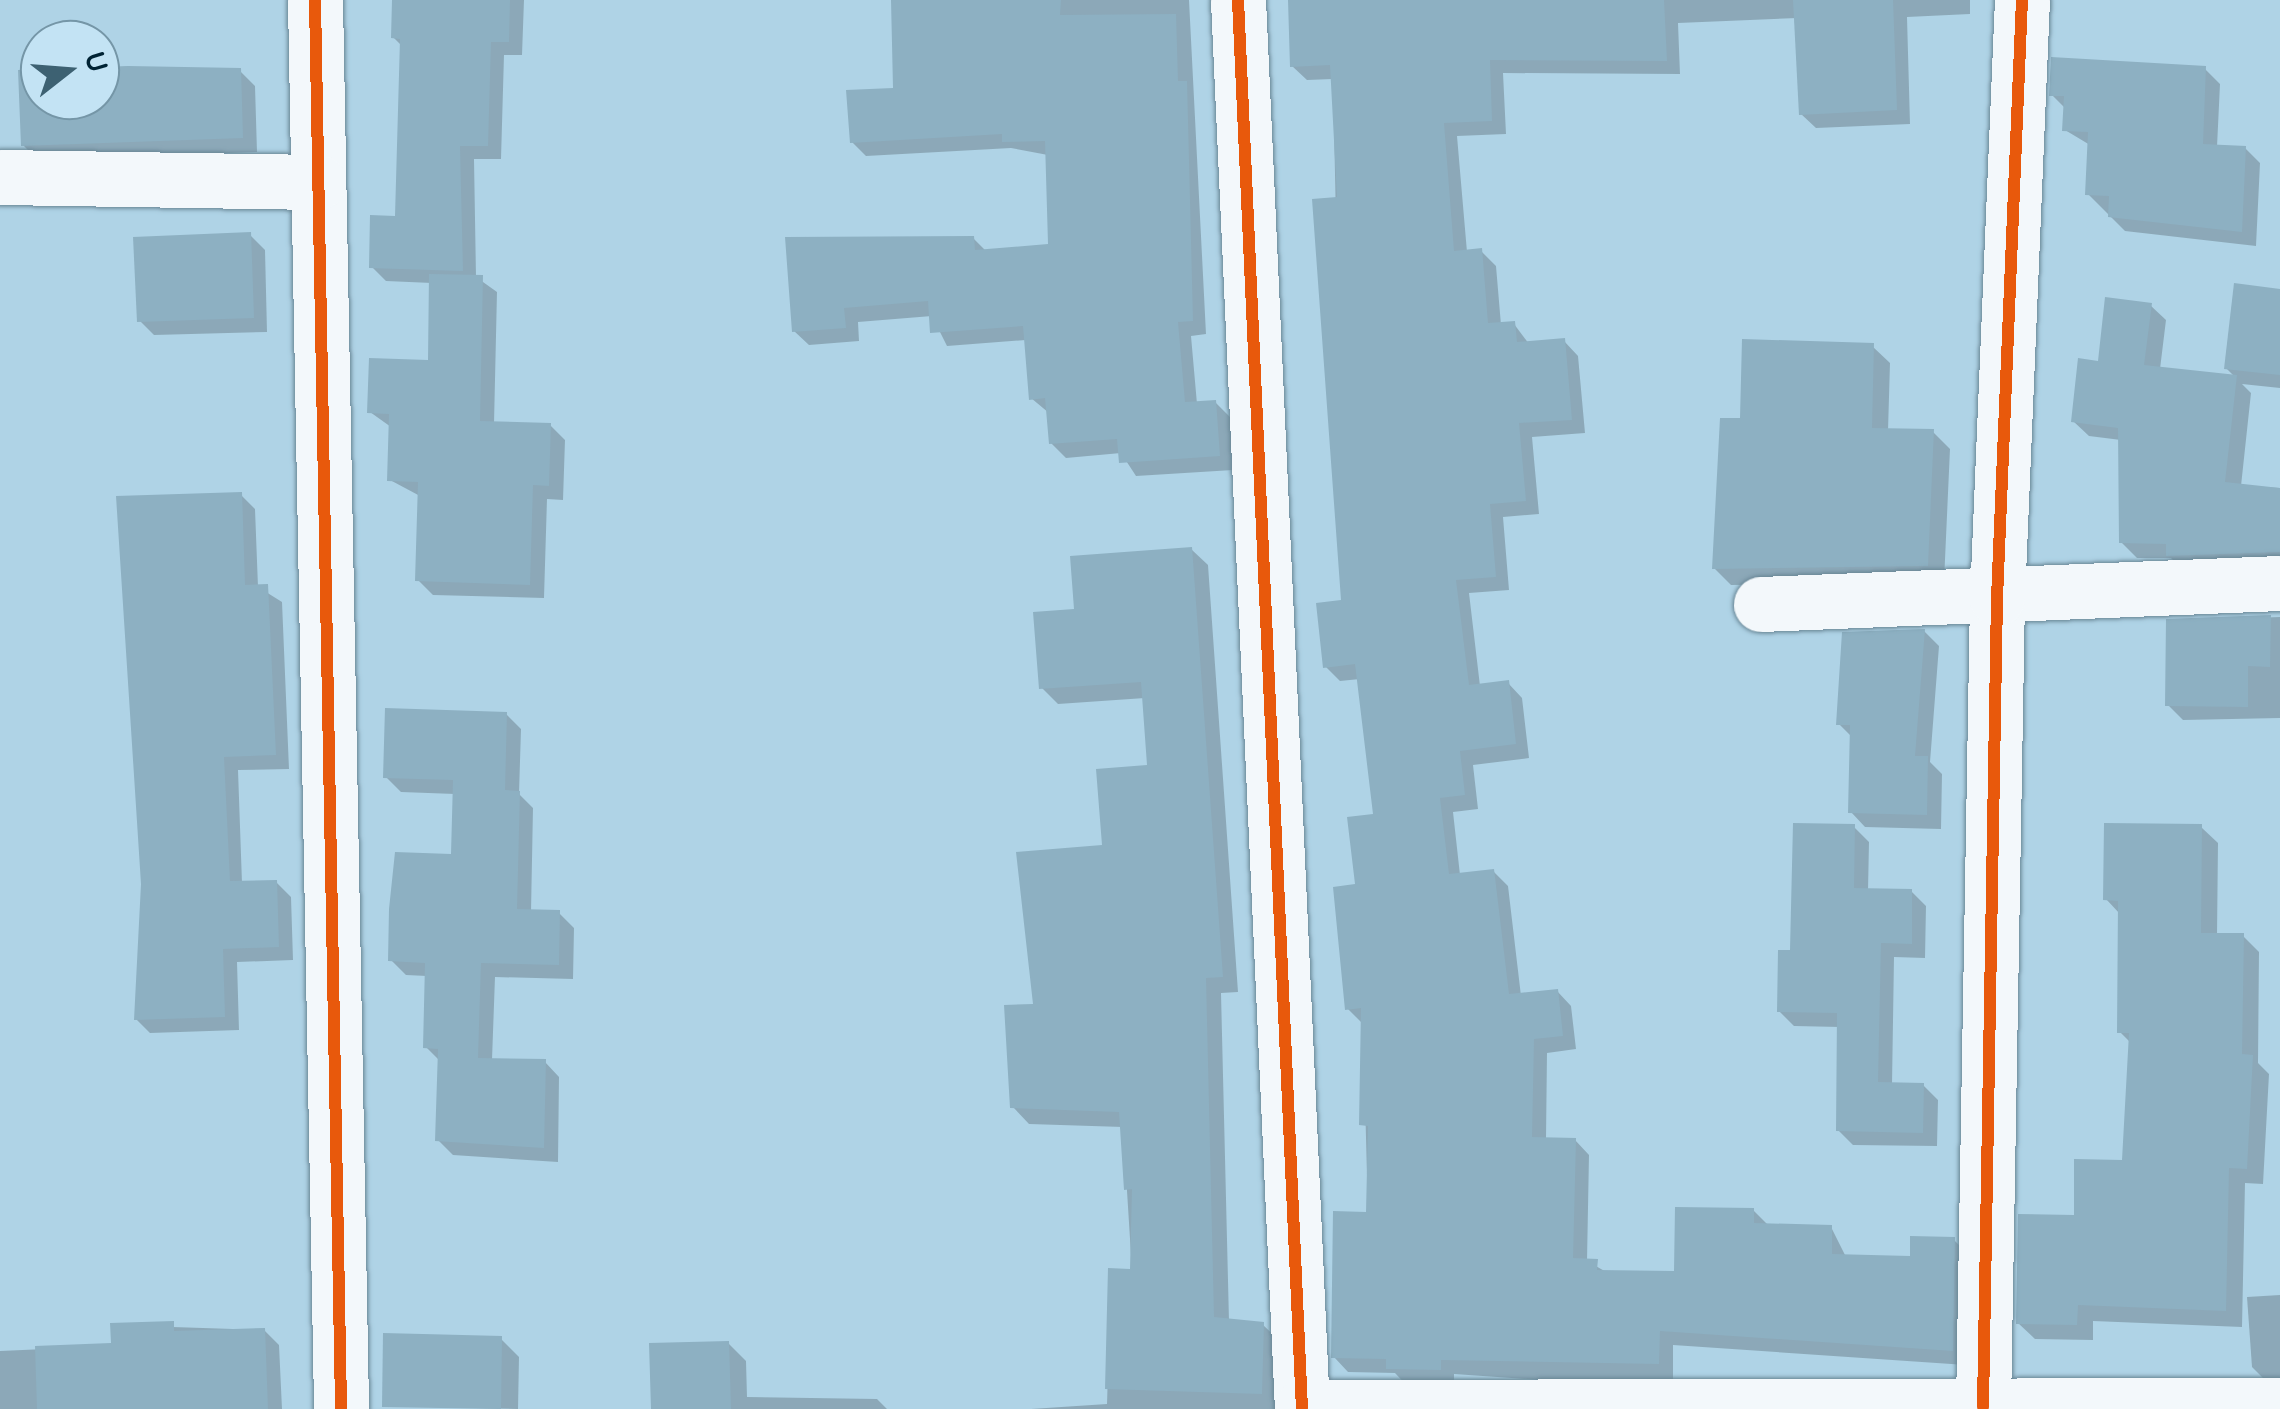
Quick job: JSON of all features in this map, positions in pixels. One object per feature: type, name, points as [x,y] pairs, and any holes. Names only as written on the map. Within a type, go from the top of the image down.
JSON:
[{"type":"street","points":[[315,0],[341,1409]]},
{"type":"street","points":[[1238,0],[1302,1408],[2280,1406]]},
{"type":"street","points":[[1983,1407],[1996,598],[2022,0]]},
{"type":"street","points":[[0,178],[318,182]]},
{"type":"street","points":[[1761,604],[1996,598],[2280,583]]},
{"type":"building","points":[[392,0],[510,0],[509,42],[491,42],[488,146],[460,146],[463,271],[369,268],[370,215],[395,216],[400,39],[391,38]]},
{"type":"building","points":[[891,0],[1061,0],[1060,15],[1176,14],[1178,81],[1187,81],[1193,321],[1178,322],[1185,402],[1216,400],[1220,456],[1119,463],[1117,439],[1049,444],[1045,398],[1029,400],[1023,326],[930,333],[928,301],[844,308],[846,328],[792,332],[785,237],[974,236],[975,250],[1048,244],[1045,141],[1002,142],[1002,134],[850,143],[846,90],[893,88]]},
{"type":"building","points":[[1288,0],[1664,0],[1667,61],[1490,60],[1492,121],[1444,123],[1454,251],[1482,248],[1488,323],[1515,321],[1517,342],[1565,338],[1572,420],[1519,423],[1526,501],[1490,504],[1496,577],[1456,580],[1469,685],[1509,680],[1516,744],[1460,751],[1465,795],[1440,798],[1449,874],[1494,869],[1509,994],[1558,989],[1563,1036],[1534,1039],[1532,1137],[1576,1138],[1573,1258],[1598,1259],[1597,1270],[1674,1271],[1675,1207],[1754,1208],[1754,1223],[1832,1225],[1832,1254],[1910,1256],[1910,1236],[1955,1237],[1953,1351],[1660,1331],[1659,1364],[1441,1360],[1441,1370],[1386,1369],[1386,1359],[1331,1358],[1333,1211],[1366,1212],[1368,1126],[1359,1125],[1361,1008],[1345,1010],[1333,887],[1355,884],[1347,817],[1373,814],[1355,664],[1323,668],[1316,603],[1341,600],[1312,199],[1337,197],[1330,65],[1290,67]]},
{"type":"building","points":[[1793,0],[1893,0],[1897,110],[1799,115]]},
{"type":"building","points":[[2051,57],[2206,66],[2203,144],[2246,146],[2242,232],[2108,217],[2109,196],[2085,195],[2088,132],[2062,131],[2064,96],[2049,96]]},
{"type":"building","points":[[120,66],[241,68],[243,138],[21,146],[18,70],[20,120],[120,120]]},
{"type":"building","points":[[251,232],[254,318],[137,322],[133,237]]},
{"type":"building","points":[[429,274],[483,275],[480,421],[551,423],[549,486],[533,485],[530,585],[415,581],[418,482],[387,481],[389,414],[367,413],[369,358],[428,360]]},
{"type":"building","points":[[2234,283],[2280,289],[2280,375],[2224,369]]},
{"type":"building","points":[[2105,297],[2152,303],[2144,365],[2237,375],[2225,482],[2280,488],[2280,552],[2166,556],[2166,544],[2119,543],[2118,428],[2071,422],[2078,358],[2098,361]]},
{"type":"building","points":[[1742,339],[1874,343],[1872,428],[1934,429],[1928,566],[1712,569],[1720,418],[1740,418]]},
{"type":"building","points":[[242,492],[245,585],[268,584],[276,755],[224,757],[230,881],[277,880],[279,947],[223,949],[225,1017],[134,1020],[141,884],[116,496]]},
{"type":"building","points":[[1192,547],[1223,977],[1206,978],[1214,1317],[1264,1322],[1262,1394],[1105,1389],[1108,1268],[1130,1269],[1132,1189],[1124,1190],[1119,1112],[1010,1108],[1004,1005],[1033,1004],[1016,852],[1102,845],[1096,769],[1147,765],[1141,682],[1039,689],[1033,612],[1074,609],[1070,556]]},
{"type":"building","points":[[2271,615],[2270,667],[2248,666],[2248,707],[2165,706],[2166,619]]},
{"type":"building","points":[[1925,629],[1915,756],[1928,756],[1927,815],[1848,813],[1850,725],[1836,725],[1842,632]]},
{"type":"building","points":[[385,708],[507,712],[505,790],[520,791],[517,909],[560,910],[559,965],[481,963],[478,1058],[546,1059],[544,1148],[435,1141],[438,1049],[423,1048],[425,963],[388,961],[389,909],[395,852],[451,854],[453,780],[383,778]]},
{"type":"building","points":[[1793,823],[1855,824],[1854,888],[1912,889],[1912,944],[1881,943],[1878,1082],[1924,1083],[1923,1133],[1836,1131],[1837,1013],[1777,1012],[1778,950],[1790,950]]},
{"type":"building","points":[[2104,823],[2202,824],[2201,933],[2244,933],[2242,1054],[2253,1055],[2247,1169],[2229,1168],[2226,1311],[2078,1305],[2077,1325],[2016,1324],[2018,1214],[2074,1215],[2074,1159],[2122,1160],[2129,1033],[2117,1033],[2118,901],[2103,900]]},
{"type":"building","points":[[174,1321],[174,1331],[265,1328],[268,1409],[37,1409],[35,1346],[111,1343],[110,1323]]},
{"type":"building","points":[[383,1333],[502,1336],[501,1409],[382,1407]]},
{"type":"building","points":[[729,1341],[731,1409],[651,1409],[649,1343]]},
{"type":"cycle path","points":[[315,0],[341,1409]]},
{"type":"cycle path","points":[[1238,0],[1302,1409]]},
{"type":"cycle path","points":[[1983,1407],[1997,598],[2022,0]]}]
